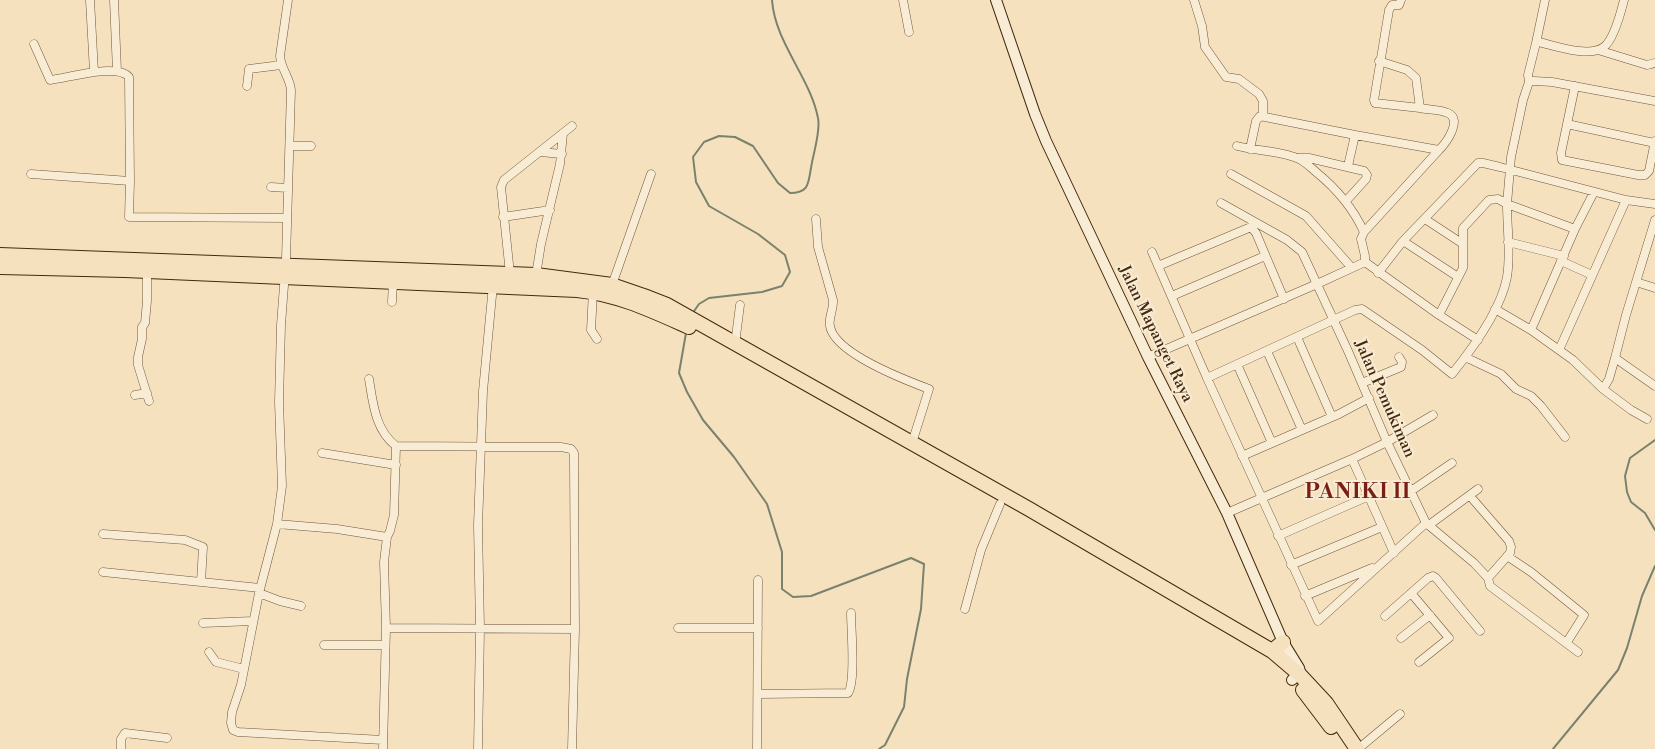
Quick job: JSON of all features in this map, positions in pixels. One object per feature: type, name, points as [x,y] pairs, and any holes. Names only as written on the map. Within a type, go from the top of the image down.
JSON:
[{"type":"highway","points":[[4,261],[285,272],[393,282],[593,291],[649,308],[664,310]]},
{"type":"highway","points":[[4,261],[147,271],[536,275],[612,285],[644,296],[664,310],[734,344],[800,386],[912,443],[1105,553],[1278,646],[1300,688],[1319,710],[1346,749]]},
{"type":"highway","points":[[698,327],[1250,648],[1295,677],[1326,703],[1358,749]]},
{"type":"street","points":[[90,0],[94,72]]},
{"type":"street","points":[[114,0],[117,71]]},
{"type":"street","points":[[288,0],[280,56],[291,86],[279,402],[282,486],[277,524],[260,590],[241,685],[232,712],[231,723],[233,730],[238,732],[383,740]]},
{"type":"street","points":[[903,0],[909,32]]},
{"type":"street","name":"Jalan Mapanget Raya","points":[[996,0],[1046,141],[1148,357],[1227,513],[1278,646]]},
{"type":"street","points":[[1194,0],[1202,26],[1205,46],[1226,77],[1239,79],[1259,94],[1263,101],[1263,116]]},
{"type":"street","points":[[1400,0],[1399,5],[1392,5],[1389,10],[1379,61],[1374,97],[1375,103],[1445,112],[1454,121],[1451,132],[1439,150],[1364,232],[1361,241],[1365,262],[1378,273],[1478,340]]},
{"type":"street","name":"Jalan Pemukiman","points":[[1207,378],[1355,310],[1364,310],[1422,350],[1451,374],[1478,340],[1495,309],[1506,278],[1509,169],[1545,0]]},
{"type":"street","points":[[1598,50],[1608,42],[1624,0]]},
{"type":"street","points":[[1536,43],[1577,50],[1598,50],[1647,64],[1655,63]]},
{"type":"street","points":[[34,44],[50,80],[94,72],[117,71],[127,74],[130,80],[129,217],[287,218]]},
{"type":"street","points":[[1379,61],[1407,70],[1416,78],[1420,108]]},
{"type":"street","points":[[247,86],[249,69],[282,65]]},
{"type":"street","points":[[1529,82],[1541,81],[1575,86],[1655,101]]},
{"type":"street","points":[[1566,124],[1655,142],[1649,171],[1645,175],[1638,175],[1564,161],[1561,158],[1560,153],[1566,124],[1575,86]]},
{"type":"street","points":[[1250,149],[1257,118],[1263,116],[1439,150]]},
{"type":"street","points":[[510,274],[501,187],[504,180],[572,126]]},
{"type":"street","points":[[536,275],[541,244],[562,154],[563,133]]},
{"type":"street","points":[[1348,166],[1355,135]]},
{"type":"street","points":[[290,146],[311,146]]},
{"type":"street","points":[[1236,146],[1279,152],[1298,158],[1364,170],[1367,177],[1346,201]]},
{"type":"street","points":[[540,152],[562,154]]},
{"type":"street","points":[[1298,158],[1321,176],[1346,201],[1359,220],[1364,232]]},
{"type":"street","points":[[1378,273],[1403,241],[1478,163],[1509,169],[1626,200],[1655,204]]},
{"type":"street","points":[[31,174],[130,181]]},
{"type":"street","points":[[612,285],[651,174]]},
{"type":"street","points":[[1231,174],[1306,216],[1351,268]]},
{"type":"street","points":[[270,187],[288,188]]},
{"type":"street","points":[[1531,330],[1594,192]]},
{"type":"street","points":[[1439,314],[1463,263],[1463,228],[1484,204],[1493,199],[1576,229]]},
{"type":"street","points":[[1559,350],[1626,200]]},
{"type":"street","name":"Jalan Pemukiman","points":[[1221,204],[1295,246],[1302,252],[1318,284],[1387,442],[1427,524],[1474,563],[1488,578],[1490,586],[1499,594],[1567,642],[1578,652]]},
{"type":"street","points":[[503,217],[550,210]]},
{"type":"street","points":[[1425,218],[1463,244]]},
{"type":"street","points":[[816,219],[818,247],[833,300],[833,309],[829,323],[834,337],[845,347],[877,367],[929,389],[912,443]]},
{"type":"street","points":[[1603,389],[1609,379],[1621,331],[1655,220]]},
{"type":"street","points":[[1158,266],[1252,227],[1284,299]]},
{"type":"street","points":[[1403,241],[1458,276]]},
{"type":"street","points":[[1508,242],[1562,259],[1592,275]]},
{"type":"street","points":[[1152,252],[1316,620],[1319,621],[1427,524],[1478,489]]},
{"type":"street","points":[[1172,296],[1265,256]]},
{"type":"street","points":[[1148,357],[1365,262]]},
{"type":"street","points":[[135,395],[148,397],[138,364],[142,327],[145,323],[147,271]]},
{"type":"street","points":[[392,302],[393,282]]},
{"type":"street","points":[[1636,282],[1655,288]]},
{"type":"street","points":[[478,749],[480,628],[478,525],[483,391],[493,285]]},
{"type":"street","points":[[593,291],[592,330],[597,339]]},
{"type":"street","points":[[734,344],[740,305]]},
{"type":"street","points":[[1495,309],[1531,330],[1559,350],[1583,368],[1603,389],[1631,410],[1647,418]]},
{"type":"street","points":[[1297,337],[1332,416]]},
{"type":"street","points":[[1267,351],[1302,430]]},
{"type":"street","points":[[1362,383],[1400,366],[1402,362],[1399,357]]},
{"type":"street","points":[[1465,357],[1501,374],[1516,389],[1532,396],[1565,437]]},
{"type":"street","points":[[1615,358],[1655,386]]},
{"type":"street","points":[[1238,364],[1272,443]]},
{"type":"street","points":[[369,379],[378,422],[385,435],[396,446],[567,447],[574,453],[575,629],[572,749]]},
{"type":"street","points":[[1242,456],[1369,398]]},
{"type":"street","points":[[1227,513],[1352,459],[1387,442],[1433,415]]},
{"type":"street","points":[[383,749],[384,645],[386,628],[384,562],[387,537],[394,515],[396,446]]},
{"type":"street","points":[[322,453],[396,465]]},
{"type":"street","points":[[1352,459],[1394,552]]},
{"type":"street","points":[[1411,491],[1452,463]]},
{"type":"street","points":[[1278,536],[1369,496]]},
{"type":"street","points":[[1470,496],[1510,544],[1511,550],[1488,578]]},
{"type":"street","points":[[965,609],[981,550],[1000,504]]},
{"type":"street","points":[[277,524],[337,529],[387,537]]},
{"type":"street","points":[[1291,565],[1382,527]]},
{"type":"street","points":[[103,534],[185,540],[202,547],[201,582]]},
{"type":"street","points":[[1507,556],[1531,572],[1584,615],[1567,642]]},
{"type":"street","points":[[1305,596],[1378,566]]},
{"type":"street","points":[[102,572],[260,590],[280,601],[301,606]]},
{"type":"street","points":[[1385,616],[1428,578],[1433,576],[1480,631]]},
{"type":"street","points":[[757,749],[758,580]]},
{"type":"street","points":[[1411,593],[1449,638],[1419,662]]},
{"type":"street","points":[[758,694],[848,693],[851,688],[852,677],[851,613]]},
{"type":"street","points":[[1401,638],[1430,616]]},
{"type":"street","points":[[204,623],[253,621]]},
{"type":"street","points":[[386,628],[575,629]]},
{"type":"street","points":[[678,628],[758,628]]},
{"type":"street","points":[[324,645],[384,645]]},
{"type":"street","points":[[209,652],[216,662],[244,669]]},
{"type":"street","points":[[1358,749],[1400,714]]},
{"type":"street","points":[[120,749],[121,739],[125,733],[167,738]]},
{"type":"waterway","points":[[692,314],[699,304],[709,298],[762,292],[782,286],[790,272],[785,255],[758,234],[709,206],[696,182],[693,157],[704,142],[719,136],[735,137],[753,146],[778,183],[790,193],[796,193],[806,187],[818,136],[819,123],[808,88],[779,31],[772,0]]},
{"type":"waterway","points":[[686,333],[679,373],[687,392],[703,420],[734,457],[767,504],[782,552],[782,589],[793,597],[811,596],[911,558],[924,564],[921,609],[907,679],[904,707],[885,745],[879,749]]},
{"type":"waterway","points":[[1655,440],[1630,458],[1625,476],[1627,492],[1631,502],[1645,513],[1655,530]]},
{"type":"waterway","points":[[1553,749],[1618,670],[1627,648],[1642,596],[1655,566]]},
{"type":"district","name":"PANIKI II","points":[[1358,493]]}]
